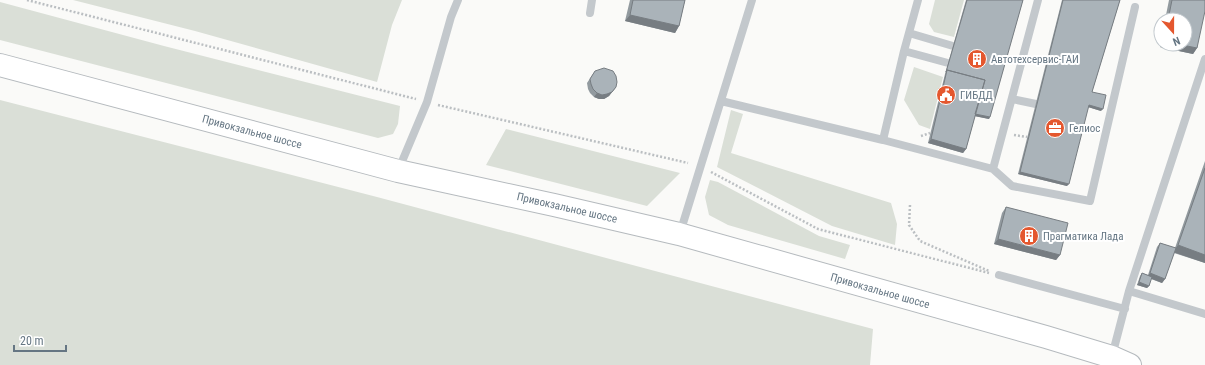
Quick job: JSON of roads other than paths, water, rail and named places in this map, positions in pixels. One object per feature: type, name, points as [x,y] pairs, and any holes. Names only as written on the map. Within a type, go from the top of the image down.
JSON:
[{"type":"main road","name":"Привокзальное шоссе","points":[[0,65],[398,171],[679,234],[1046,337],[1121,361]]},
{"type":"lane","points":[[398,171],[427,102],[451,17],[458,0]]},
{"type":"lane","points":[[590,13],[592,0]]},
{"type":"lane","points":[[679,234],[752,0]]},
{"type":"lane","points":[[883,140],[904,51],[918,0]]},
{"type":"lane","points":[[993,169],[1038,0]]},
{"type":"lane","points":[[721,101],[883,140],[993,169],[1012,186],[1090,201],[1135,7]]},
{"type":"lane","points":[[909,32],[953,46]]},
{"type":"lane","points":[[904,51],[948,64]]},
{"type":"lane","points":[[1121,361],[1125,309],[1129,291],[1202,80],[1205,59]]},
{"type":"lane","points":[[1012,99],[1036,104]]},
{"type":"lane","points":[[998,275],[1125,309]]},
{"type":"lane","points":[[1129,291],[1205,314]]},
{"type":"place","name":"Автотехсервис-ГАИ","points":[[977,59]]},
{"type":"place","name":"ГИБДД","points":[[946,95]]},
{"type":"place","name":"Гелиос","points":[[1055,128]]},
{"type":"place","name":"Прагматика Лада","points":[[1029,236]]}]
